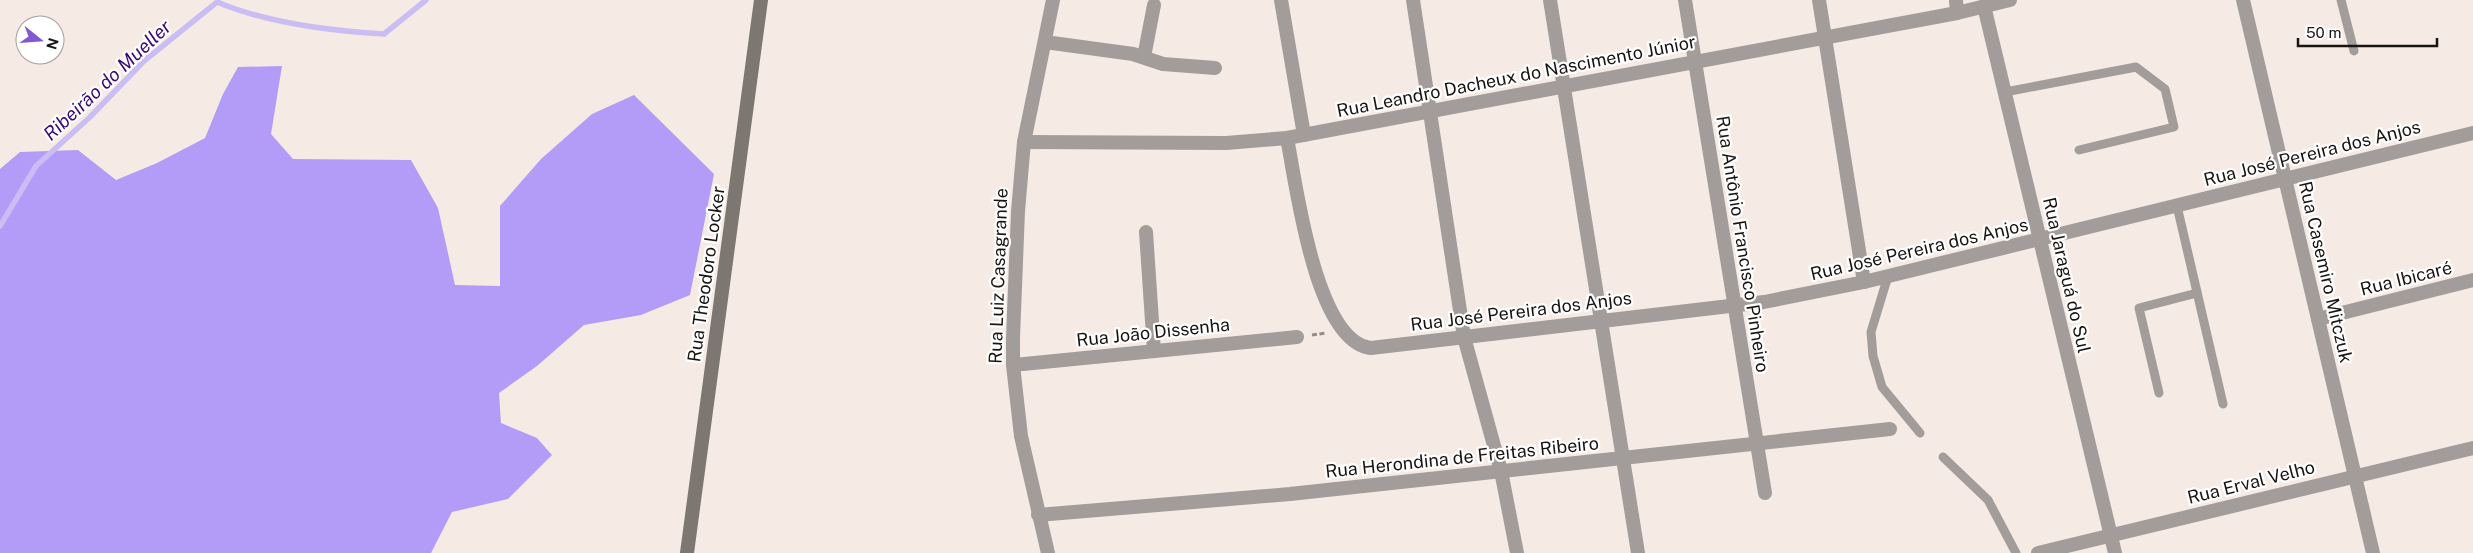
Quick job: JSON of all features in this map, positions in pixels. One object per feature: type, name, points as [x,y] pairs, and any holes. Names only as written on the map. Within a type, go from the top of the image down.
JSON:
[{"type":"main road","name":"Rua Theodoro Locker","points":[[687,553],[761,0]]},
{"type":"street","name":"Rua Luiz Casagrande","points":[[1048,553],[1021,436],[1013,365],[1018,211],[1024,142],[1046,42],[1053,0]]},
{"type":"street","points":[[1281,0],[1304,135]]},
{"type":"street","points":[[1413,0],[1464,337],[1501,471],[1517,553]]},
{"type":"street","points":[[1550,0],[1638,553]]},
{"type":"street","name":"Rua Antônio Francisco Pinheiro","points":[[1685,0],[1764,493]]},
{"type":"street","points":[[1819,0],[1864,282]]},
{"type":"street","name":"Rua Leandro Dacheux do Nascimento Júnior","points":[[1024,142],[1226,143],[1287,138],[1825,37],[1956,6],[1984,6],[2010,0]]},
{"type":"street","name":"Rua Casemiro Mitczuk","points":[[2243,0],[2373,553]]},
{"type":"street","points":[[1144,57],[1154,5]]},
{"type":"street","name":"Rua Jaraguá do Sul","points":[[1984,6],[2115,553]]},
{"type":"street","points":[[1046,42],[1144,57],[1163,64],[1215,68]]},
{"type":"street","name":"Rua José Pereira dos Anjos","points":[[1346,331],[1357,344],[1364,347],[1787,299],[1864,282],[2473,133]]},
{"type":"street","points":[[1287,138],[1312,263],[1327,304],[1346,331]]},
{"type":"street","points":[[1146,232],[1154,351]]},
{"type":"street","name":"Rua Ibicaré","points":[[2318,318],[2473,280]]},
{"type":"street","name":"Rua João Dissenha","points":[[1013,365],[1297,336]]},
{"type":"street","name":"Rua Herondina de Freitas Ribeiro","points":[[1038,515],[1290,494],[1890,429]]},
{"type":"street","name":"Rua Erval Velho","points":[[2038,553],[2473,448]]},
{"type":"lane","points":[[2341,0],[2354,51]]},
{"type":"lane","points":[[2004,92],[2136,67],[2165,88],[2174,127],[2079,150]]},
{"type":"lane","points":[[2177,206],[2223,404]]},
{"type":"lane","points":[[1888,276],[1871,332],[1873,356],[1882,386],[1920,433]]},
{"type":"lane","points":[[2159,393],[2140,308],[2197,293]]},
{"type":"lane","points":[[1943,457],[1988,500],[2016,553]]},
{"type":"path","points":[[1297,336],[1346,331]]},
{"type":"shaded area","points":[[282,66],[271,134],[293,159],[411,160],[438,208],[455,285],[500,286],[500,206],[541,159],[592,114],[634,95],[714,174],[690,295],[641,315],[584,325],[537,366],[499,393],[501,423],[537,438],[552,455],[508,499],[452,512],[431,553],[0,553],[0,169],[20,152],[78,150],[116,180],[157,163],[205,138],[223,94],[238,67]]},
{"type":"waterway","name":"Ribeirão do Mueller","points":[[0,226],[36,166],[89,118],[144,61],[217,2],[278,21],[342,31],[384,34],[426,0]]}]
